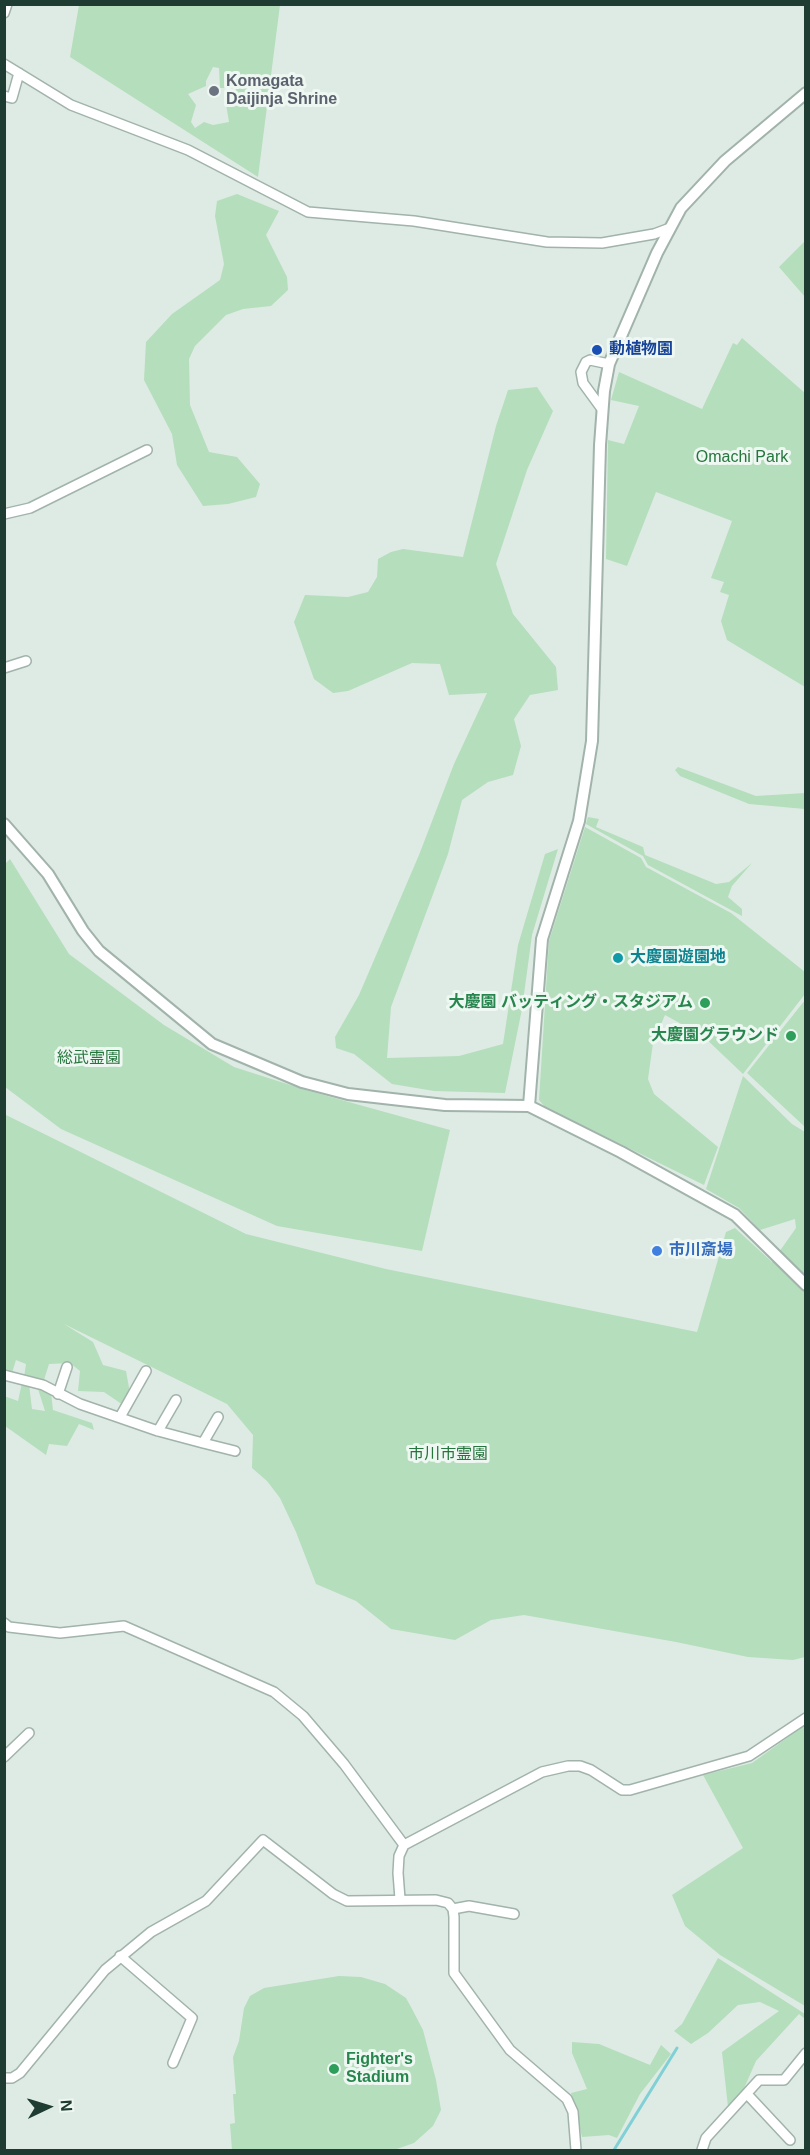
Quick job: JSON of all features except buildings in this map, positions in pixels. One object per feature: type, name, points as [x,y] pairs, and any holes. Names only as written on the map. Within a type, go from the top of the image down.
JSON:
[{"type":"street","points":[[4,13],[7,4]]},
{"type":"street","points":[[4,64],[70,105],[188,150],[308,212],[414,221],[547,242],[602,243],[654,234],[670,228]]},
{"type":"street","points":[[4,96],[12,98],[19,73]]},
{"type":"street","points":[[529,1106],[542,939],[579,821],[592,741],[602,410],[609,364],[681,208],[708,178],[806,93]]},
{"type":"street","points":[[602,410],[583,382],[581,372],[586,362],[590,360],[609,364]]},
{"type":"street","points":[[4,514],[30,508],[147,450]]},
{"type":"street","points":[[4,668],[26,661]]},
{"type":"street","points":[[4,824],[48,874],[83,931],[99,951],[212,1044],[302,1082],[348,1094],[445,1105],[529,1106],[621,1152],[735,1215],[806,1285]]},
{"type":"street","points":[[58,1394],[67,1366]]},
{"type":"street","points":[[120,1417],[146,1371]]},
{"type":"street","points":[[4,1375],[43,1385],[80,1404],[158,1431],[235,1450]]},
{"type":"street","points":[[158,1431],[176,1400]]},
{"type":"street","points":[[203,1443],[218,1417]]},
{"type":"street","points":[[4,1623],[9,1628],[60,1633],[123,1626],[274,1692],[303,1716],[344,1764],[404,1845]]},
{"type":"street","points":[[400,1899],[399,1856],[404,1845],[542,1772],[568,1766],[580,1766],[591,1770],[622,1790],[630,1790],[749,1756],[806,1718]]},
{"type":"street","points":[[4,1756],[29,1733]]},
{"type":"street","points":[[4,2078],[12,2078],[20,2073],[74,2006],[120,1956],[151,1932],[206,1901],[262,1840],[333,1894],[347,1901],[400,1899],[436,1900],[448,1903],[453,1909],[454,1973],[510,2050],[567,2099],[573,2112],[576,2151]]},
{"type":"street","points":[[453,1909],[469,1906],[514,1914]]},
{"type":"street","points":[[120,1956],[192,2018],[173,2062]]},
{"type":"street","points":[[702,2151],[706,2138],[759,2080],[784,2080],[806,2053]]},
{"type":"street","points":[[747,2094],[790,2140]]},
{"type":"green space","points":[[79,5],[280,5],[258,177],[70,57]],"holes":[[[213,67],[219,68],[220,88],[236,88],[236,94],[226,104],[229,122],[213,125],[204,122],[195,128],[191,122],[196,105],[188,94],[206,86]]]},
{"type":"green space","points":[[237,194],[279,211],[266,235],[287,277],[288,290],[271,306],[243,309],[226,315],[195,346],[189,359],[190,405],[209,452],[237,457],[260,484],[256,497],[228,504],[203,506],[177,465],[172,434],[144,380],[146,342],[172,314],[220,280],[224,264],[215,216],[217,201]]},
{"type":"green space","points":[[805,241],[805,297],[779,267]]},
{"type":"green space","name":"Omachi Park","points":[[742,338],[805,393],[805,687],[727,640],[721,621],[729,595],[720,592],[724,582],[711,578],[732,521],[656,492],[627,566],[606,559],[608,440],[624,444],[639,406],[611,400],[619,372],[702,409],[733,343],[737,345]]},
{"type":"green space","points":[[537,387],[553,411],[527,470],[496,564],[513,614],[556,667],[558,690],[530,695],[514,719],[521,746],[513,775],[488,782],[462,800],[448,854],[391,1007],[387,1058],[459,1056],[503,1044],[518,945],[545,854],[558,849],[532,935],[522,1009],[505,1093],[434,1091],[392,1084],[354,1054],[336,1048],[335,1037],[359,995],[419,855],[454,764],[487,693],[449,695],[440,664],[412,663],[348,691],[333,693],[314,679],[294,622],[305,595],[348,597],[368,592],[377,577],[378,559],[391,552],[403,549],[463,557],[496,426],[508,390]]},
{"type":"green space","points":[[678,767],[756,796],[805,793],[805,809],[749,804],[680,776],[675,770]]},
{"type":"green space","points":[[588,817],[599,819],[596,827],[643,847],[645,855],[716,884],[729,882],[752,863],[732,886],[728,897],[742,909],[742,916],[648,865],[643,856],[586,824]]},
{"type":"green space","points":[[585,827],[641,858],[646,867],[731,913],[805,972],[805,994],[743,1074],[703,1036],[665,1015],[653,1043],[648,1079],[654,1094],[718,1147],[704,1185],[545,1107],[539,1100],[549,941]]},
{"type":"green space","name":"総武霊園","points":[[10,859],[69,954],[164,1025],[234,1067],[309,1091],[450,1130],[422,1251],[277,1226],[61,1129],[5,1087],[4,865]]},
{"type":"green space","name":"大慶園グラウンド","points":[[805,1000],[805,1127],[747,1073]]},
{"type":"green space","name":"市川市霊園","points":[[743,1076],[792,1124],[805,1132],[805,1657],[793,1660],[748,1657],[524,1615],[491,1620],[455,1640],[391,1629],[356,1601],[316,1584],[280,1498],[267,1481],[252,1468],[253,1435],[227,1404],[64,1324],[93,1342],[103,1365],[126,1371],[130,1393],[123,1405],[104,1392],[78,1391],[80,1371],[70,1363],[49,1364],[43,1383],[24,1377],[26,1364],[16,1360],[12,1373],[5,1370],[4,1114],[246,1234],[386,1269],[697,1332],[726,1232],[735,1228],[772,1262],[796,1228],[795,1219],[760,1230],[739,1208],[706,1189]]},
{"type":"green space","points":[[22,1383],[29,1384],[32,1409],[45,1411],[38,1389],[51,1392],[53,1410],[92,1423],[94,1430],[79,1424],[67,1446],[49,1444],[46,1455],[5,1426],[4,1396],[18,1401]]},
{"type":"green space","points":[[805,1725],[805,2006],[720,1955],[685,1926],[672,1895],[743,1848],[703,1775],[752,1763]]},
{"type":"green space","points":[[718,1958],[805,2014],[805,2019],[799,2014],[756,2061],[742,2093],[728,2107],[722,2052],[779,2011],[760,2002],[738,2005],[708,2033],[691,2044],[674,2031],[682,2024]]},
{"type":"green space","name":"Fighter's Stadium","points":[[339,1976],[361,1977],[385,1984],[406,1998],[423,2030],[436,2080],[441,2110],[433,2126],[414,2143],[394,2150],[232,2150],[230,2124],[235,2123],[233,2094],[236,2094],[233,2057],[239,2041],[244,2008],[250,1996],[264,1988]]},
{"type":"green space","points":[[572,2042],[599,2044],[650,2065],[661,2045],[671,2054],[640,2094],[617,2138],[609,2135],[582,2137],[571,2093],[587,2089],[572,2053]]},
{"type":"waterway","points":[[614,2150],[677,2048]]},
{"type":"place","name":"Komagata Daijinja Shrine","points":[[214,91]]},
{"type":"place","name":"動植物園","points":[[597,350]]},
{"type":"place","name":"大慶園遊園地","points":[[618,958]]},
{"type":"place","name":"大慶園 バッティング・スタジアム","points":[[705,1003]]},
{"type":"place","name":"大慶園グラウンド","points":[[791,1036]]},
{"type":"place","name":"市川斎場","points":[[657,1251]]},
{"type":"place","name":"Fighter's Stadium","points":[[334,2069]]}]
